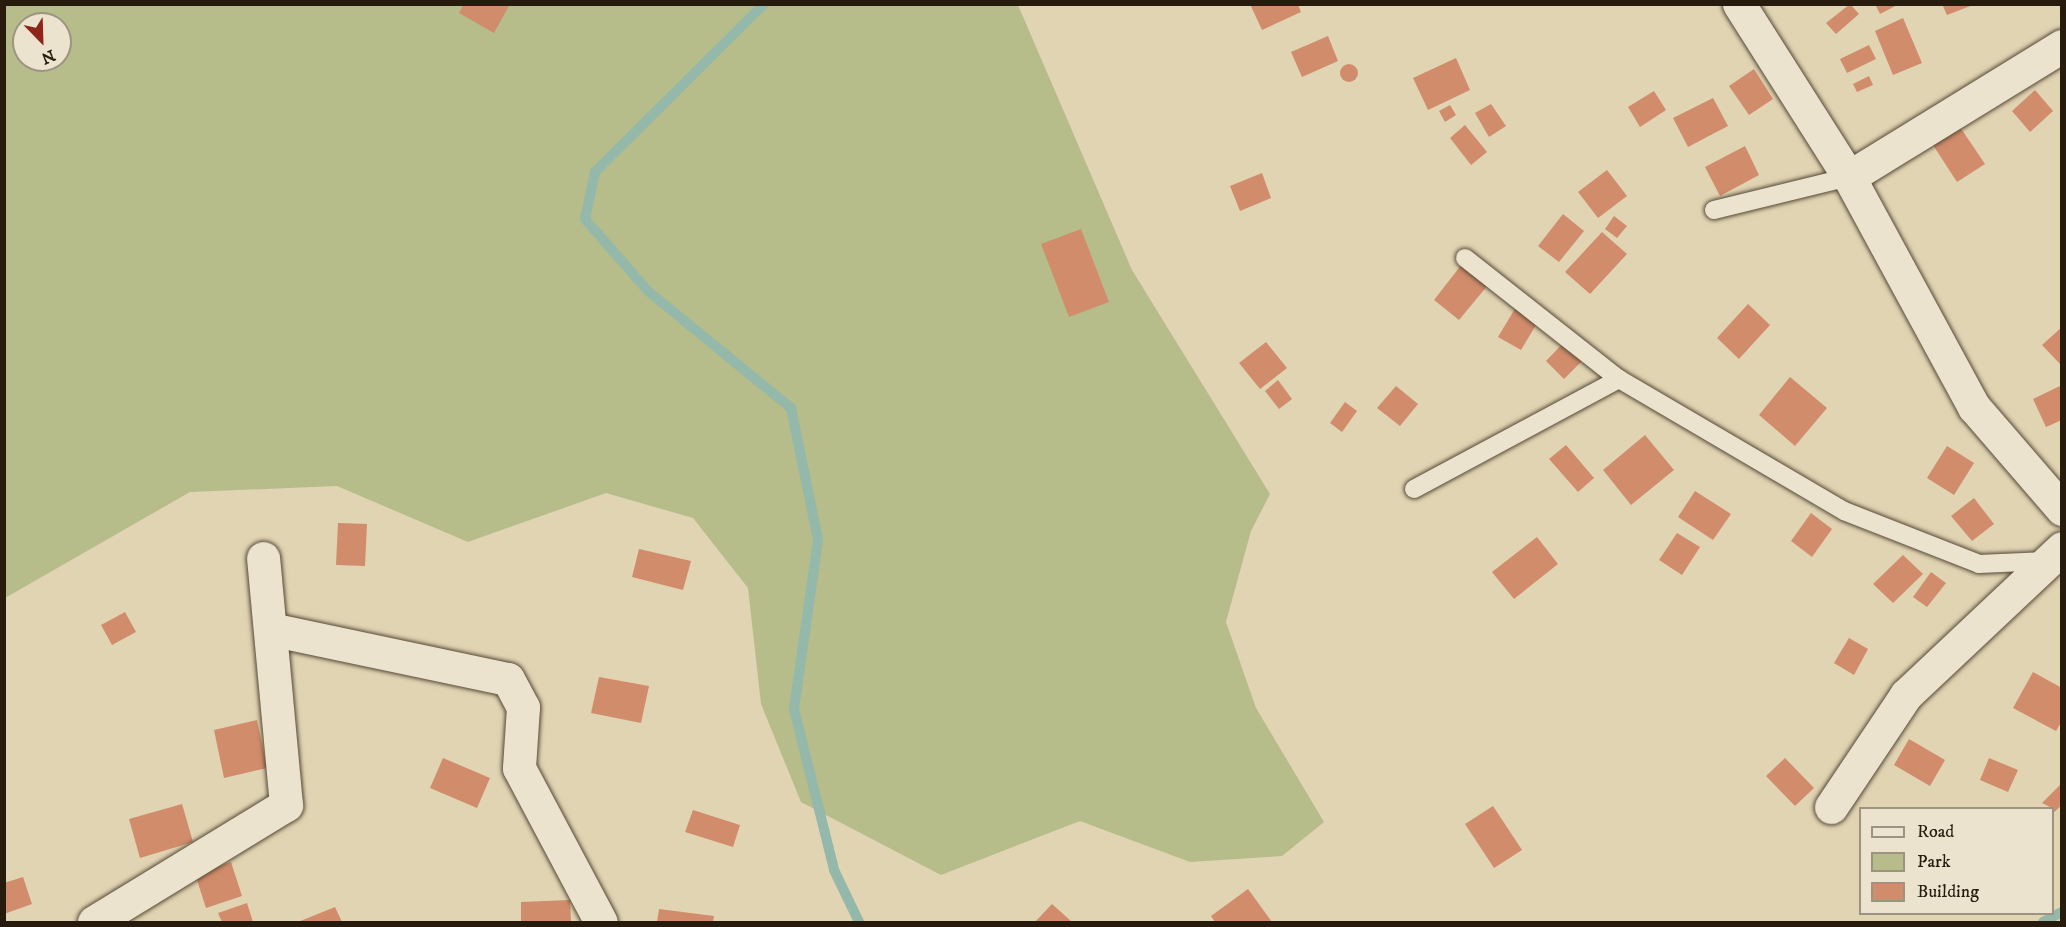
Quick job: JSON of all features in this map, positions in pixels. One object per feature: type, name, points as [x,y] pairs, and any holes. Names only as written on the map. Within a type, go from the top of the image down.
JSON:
[{"type":"street","points":[[1739,4],[1849,177],[1974,407],[2061,509]]},
{"type":"street","points":[[1849,177],[2061,46]]},
{"type":"street","points":[[1830,807],[1906,694],[2054,554]]},
{"type":"street","points":[[94,922],[286,805],[263,558]]},
{"type":"street","points":[[270,629],[508,679],[523,707],[519,768],[601,922]]},
{"type":"lane","points":[[1714,210],[1849,177]]},
{"type":"lane","points":[[1465,258],[1619,379],[1844,511],[1979,564],[2054,554]]},
{"type":"lane","points":[[1414,489],[1619,379]]},
{"type":"green space","points":[[5,5],[1018,5],[1132,270],[1270,494],[1251,531],[1226,622],[1256,708],[1324,822],[1282,856],[1190,862],[1080,821],[941,875],[801,802],[761,704],[748,588],[693,518],[606,493],[468,542],[337,486],[190,492],[5,598]]},
{"type":"building","points":[[464,4],[510,4],[494,33],[459,13]]},
{"type":"building","points":[[1250,4],[1298,4],[1301,12],[1262,30]]},
{"type":"building","points":[[1850,4],[1859,14],[1836,34],[1826,23]]},
{"type":"building","points":[[1875,4],[1899,4],[1880,14]]},
{"type":"building","points":[[1942,4],[1973,4],[1973,5],[1947,15]]},
{"type":"building","points":[[1903,18],[1922,63],[1893,75],[1875,31]]},
{"type":"building","points":[[1328,36],[1338,61],[1302,77],[1291,52]]},
{"type":"building","points":[[1869,45],[1876,59],[1847,73],[1840,59]]},
{"type":"building","points":[[1456,58],[1470,90],[1428,110],[1413,78]]},
{"type":"building","points":[[1349,64],[1355,67],[1358,73],[1355,79],[1349,82],[1343,79],[1340,73],[1343,67]]},
{"type":"building","points":[[1754,69],[1773,99],[1749,115],[1729,86]]},
{"type":"building","points":[[1869,76],[1873,85],[1857,92],[1853,84]]},
{"type":"building","points":[[2035,90],[2053,111],[2030,132],[2012,111]]},
{"type":"building","points":[[1654,91],[1666,110],[1640,127],[1628,107]]},
{"type":"building","points":[[1713,98],[1728,126],[1688,147],[1673,118]]},
{"type":"building","points":[[1491,104],[1506,126],[1489,137],[1475,113]]},
{"type":"building","points":[[1450,105],[1456,115],[1445,122],[1439,111]]},
{"type":"building","points":[[1465,125],[1487,152],[1471,165],[1450,138]]},
{"type":"building","points":[[1960,127],[1985,164],[1957,182],[1933,145]]},
{"type":"building","points":[[1745,146],[1759,175],[1720,196],[1705,167]]},
{"type":"building","points":[[1607,170],[1627,196],[1598,218],[1578,192]]},
{"type":"building","points":[[1262,173],[1271,198],[1240,211],[1230,186]]},
{"type":"building","points":[[1563,214],[1584,231],[1559,262],[1538,246]]},
{"type":"building","points":[[1614,216],[1627,226],[1617,238],[1605,229]]},
{"type":"building","points":[[1081,229],[1109,302],[1069,317],[1041,244]]},
{"type":"building","points":[[1602,232],[1627,254],[1590,294],[1565,272]]},
{"type":"building","points":[[1462,264],[1488,285],[1459,320],[1434,300]]},
{"type":"building","points":[[1519,302],[1542,315],[1521,350],[1498,337]]},
{"type":"building","points":[[1748,304],[1770,325],[1739,359],[1717,338]]},
{"type":"building","points":[[2062,327],[2062,363],[2060,364],[2042,345]]},
{"type":"building","points":[[1569,337],[1588,355],[1564,379],[1546,361]]},
{"type":"building","points":[[1266,342],[1287,368],[1260,389],[1239,363]]},
{"type":"building","points":[[1790,377],[1827,408],[1795,446],[1759,415]]},
{"type":"building","points":[[1278,380],[1292,399],[1279,409],[1265,391]]},
{"type":"building","points":[[2062,385],[2062,420],[2046,427],[2033,399]]},
{"type":"building","points":[[1396,386],[1418,404],[1400,426],[1377,408]]},
{"type":"building","points":[[1345,402],[1357,411],[1342,432],[1330,423]]},
{"type":"building","points":[[1645,435],[1674,470],[1631,505],[1603,470]]},
{"type":"building","points":[[1566,445],[1594,478],[1578,492],[1549,459]]},
{"type":"building","points":[[1947,446],[1974,463],[1954,495],[1927,478]]},
{"type":"building","points":[[1695,491],[1731,514],[1713,540],[1678,517]]},
{"type":"building","points":[[1974,498],[1994,524],[1972,541],[1951,516]]},
{"type":"building","points":[[1811,513],[1832,529],[1812,557],[1791,541]]},
{"type":"building","points":[[338,523],[367,524],[365,566],[336,565]]},
{"type":"building","points":[[1677,533],[1700,547],[1682,575],[1659,560]]},
{"type":"building","points":[[1537,537],[1558,564],[1514,599],[1492,572]]},
{"type":"building","points":[[639,549],[691,561],[683,590],[632,577]]},
{"type":"building","points":[[1903,555],[1923,574],[1893,603],[1873,584]]},
{"type":"building","points":[[1931,572],[1946,583],[1927,607],[1913,597]]},
{"type":"building","points":[[125,612],[136,632],[112,645],[101,625]]},
{"type":"building","points":[[1849,638],[1868,649],[1854,675],[1834,663]]},
{"type":"building","points":[[2033,672],[2062,688],[2062,721],[2056,731],[2013,708]]},
{"type":"building","points":[[599,677],[649,686],[641,723],[591,713]]},
{"type":"building","points":[[257,720],[267,768],[224,778],[214,730]]},
{"type":"building","points":[[1909,739],[1945,760],[1930,786],[1894,765]]},
{"type":"building","points":[[443,758],[490,778],[477,808],[430,788]]},
{"type":"building","points":[[1785,758],[1814,788],[1795,806],[1766,776]]},
{"type":"building","points":[[1989,758],[2018,770],[2008,792],[1980,780]]},
{"type":"building","points":[[2062,783],[2062,805],[2054,812],[2054,807],[2042,803]]},
{"type":"building","points":[[182,804],[193,842],[140,858],[129,819]]},
{"type":"building","points":[[1493,806],[1522,850],[1494,868],[1465,824]]},
{"type":"building","points":[[693,810],[740,825],[733,847],[685,832]]},
{"type":"building","points":[[231,862],[242,896],[206,908],[195,874]]},
{"type":"building","points":[[23,877],[32,904],[4,914],[4,883]]},
{"type":"building","points":[[1248,889],[1272,922],[1215,922],[1211,916]]},
{"type":"building","points":[[570,900],[571,922],[521,922],[521,902]]},
{"type":"building","points":[[247,903],[253,922],[222,922],[218,913]]},
{"type":"building","points":[[1052,904],[1071,921],[1035,922]]},
{"type":"building","points":[[335,907],[342,922],[298,922]]},
{"type":"building","points":[[659,909],[714,916],[713,922],[657,922]]},
{"type":"waterway","points":[[764,4],[595,172],[585,219],[648,291],[791,408],[818,540],[794,709],[834,870],[859,922]]},
{"type":"waterway","points":[[2043,922],[2062,912]]}]
